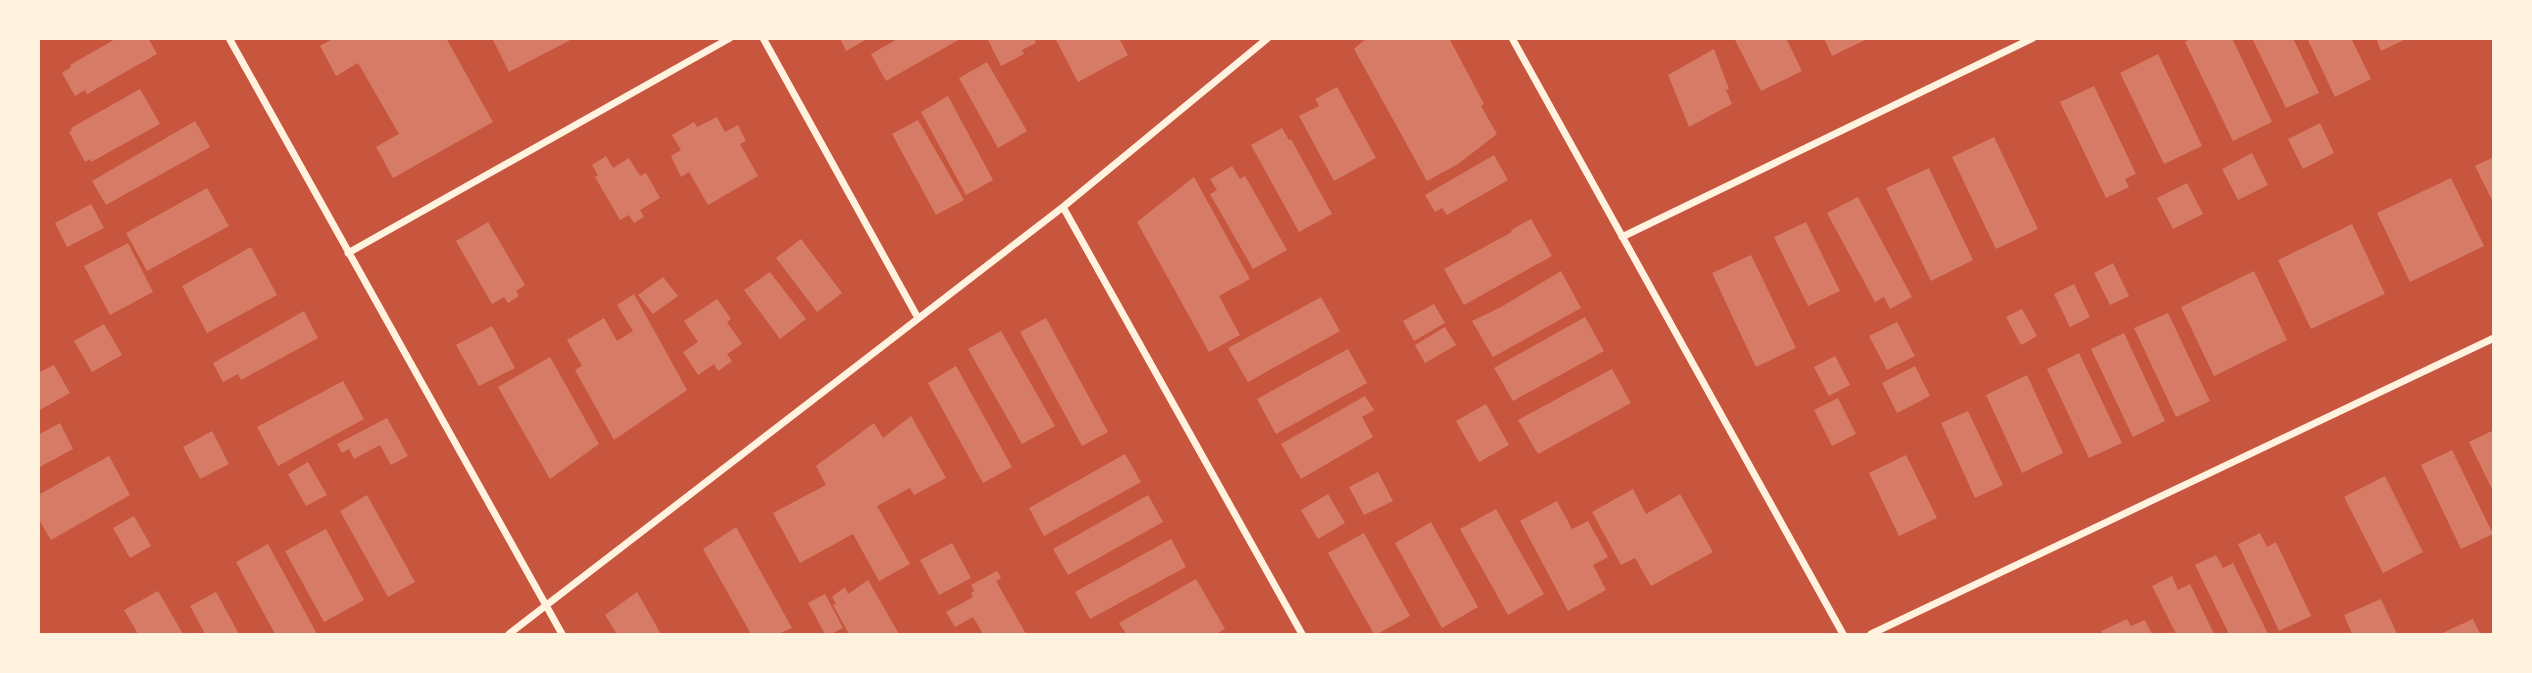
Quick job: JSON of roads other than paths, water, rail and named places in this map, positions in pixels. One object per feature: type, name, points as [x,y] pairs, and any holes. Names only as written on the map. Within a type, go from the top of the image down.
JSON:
[{"type":"street","points":[[229,38],[562,635]]},
{"type":"street","points":[[348,253],[730,38]]},
{"type":"street","points":[[763,38],[918,318]]},
{"type":"street","points":[[509,635],[1063,207],[1268,38]]},
{"type":"street","points":[[1512,38],[1843,635]]},
{"type":"street","points":[[1622,236],[2033,38]]},
{"type":"street","points":[[1063,207],[1302,635]]},
{"type":"street","points":[[1871,635],[2494,338]]}]
